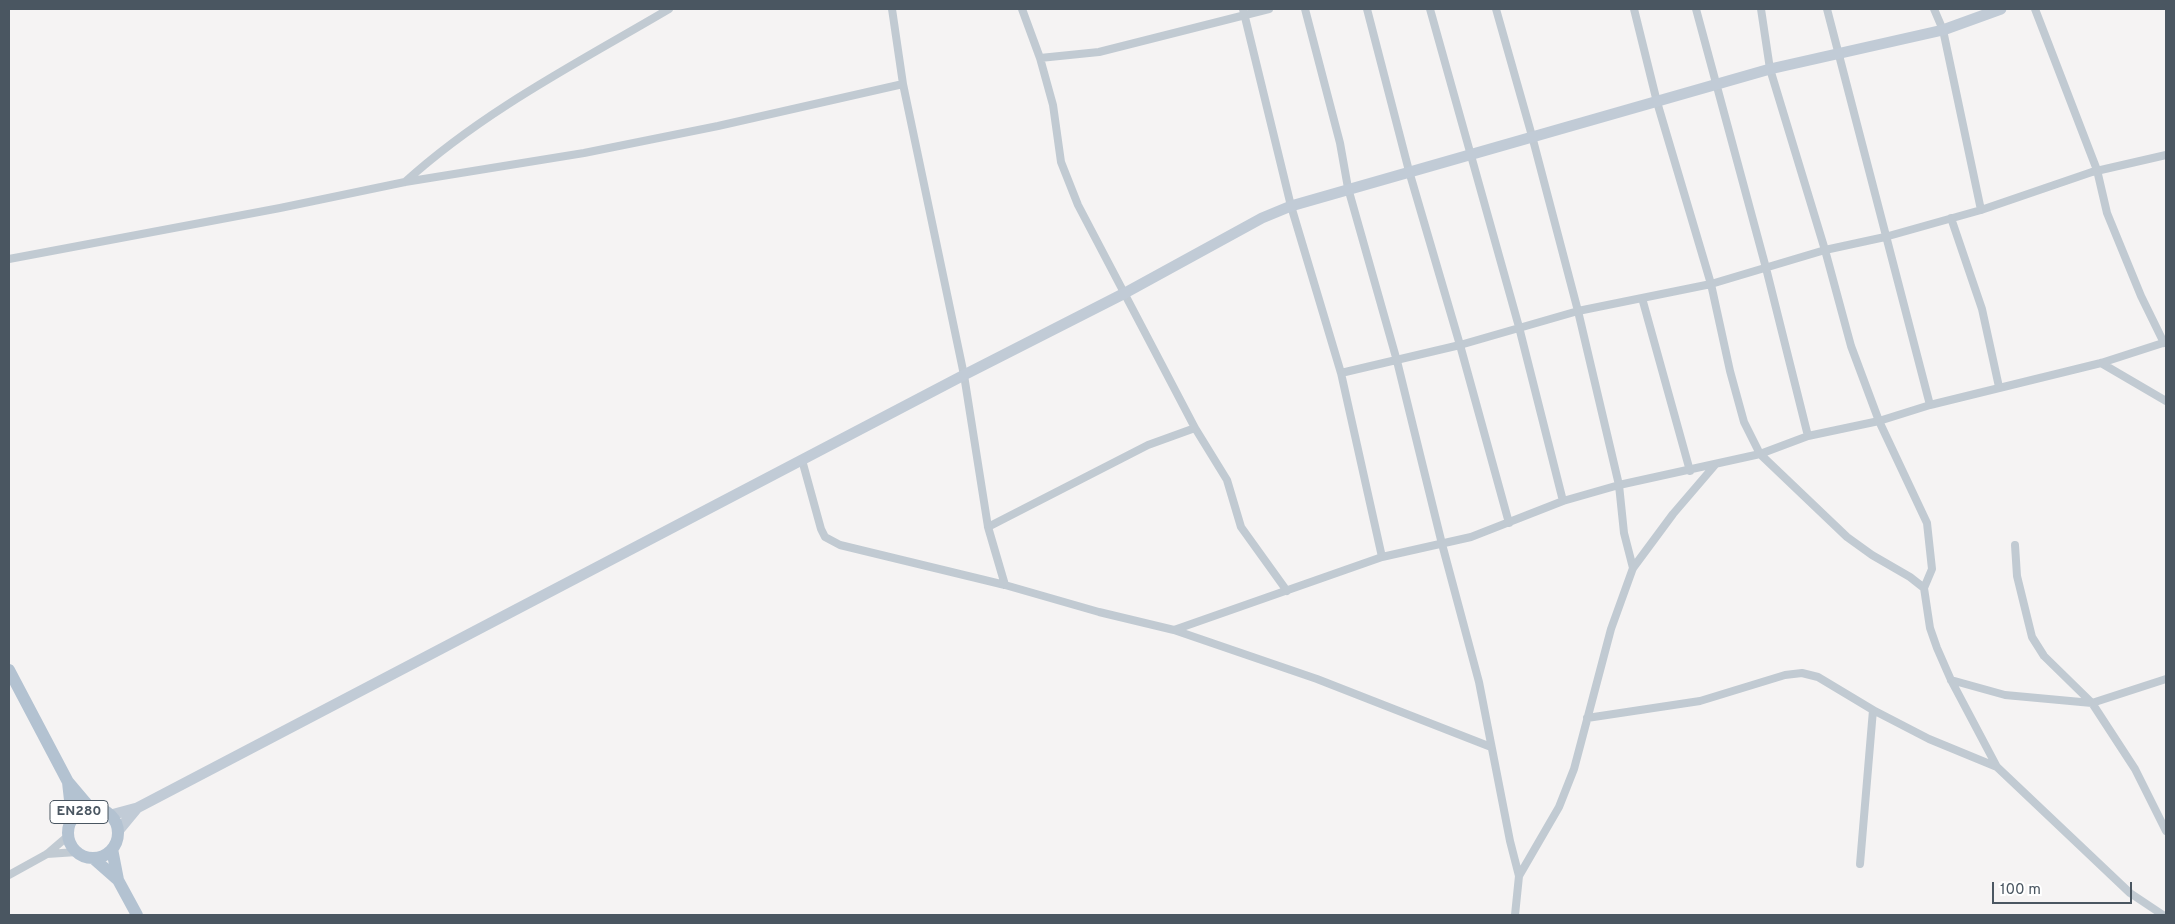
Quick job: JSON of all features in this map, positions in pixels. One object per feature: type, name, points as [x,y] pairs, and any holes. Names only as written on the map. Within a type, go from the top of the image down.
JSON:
[{"type":"main road","name":"EN280","points":[[9,670],[68,782],[90,808]]},
{"type":"main road","name":"EN280","points":[[68,782],[72,818],[68,836],[77,852],[93,858],[118,880]]},
{"type":"main road","name":"EN280","points":[[72,818],[83,810],[90,808],[97,808],[110,815],[118,831],[112,849],[118,880],[137,915]]},
{"type":"main road","points":[[93,858],[100,857],[112,849]]},
{"type":"street","points":[[405,182],[435,154],[477,124],[669,9]]},
{"type":"street","points":[[892,9],[902,84],[964,375],[988,527],[1006,585]]},
{"type":"street","points":[[1022,9],[1040,58],[1052,105],[1061,162],[1097,243],[1195,428],[1227,480],[1241,527],[1287,592]]},
{"type":"street","points":[[1040,58],[1098,52],[1244,12],[1269,9]]},
{"type":"street","points":[[1305,9],[1340,143],[1348,188],[1397,361],[1442,544],[1479,682],[1510,840],[1519,876],[1515,915]]},
{"type":"street","points":[[1367,9],[1408,172],[1460,345],[1509,523]]},
{"type":"street","points":[[1430,9],[1519,327],[1563,501]]},
{"type":"street","points":[[1496,9],[1578,311],[1619,485],[1624,533],[1633,568]]},
{"type":"street","points":[[1634,9],[1657,102],[1711,284],[1730,371],[1744,422],[1760,454],[1847,538],[1910,577],[1924,588]]},
{"type":"street","points":[[1696,9],[1766,268],[1808,436]]},
{"type":"street","points":[[1760,9],[1770,69],[1825,250],[1850,346],[1879,421],[1927,523],[1932,569],[1924,588],[1930,628],[1950,680],[1997,767],[2130,893],[2163,915]]},
{"type":"street","points":[[1827,9],[1930,405]]},
{"type":"street","points":[[1934,9],[1943,30],[1981,210]]},
{"type":"street","points":[[110,815],[137,808],[964,375],[1125,293],[1262,218],[1291,206],[1348,188],[1470,153],[1770,69],[1943,30],[2001,9]]},
{"type":"street","points":[[1174,630],[1287,592],[1382,557],[1471,537],[1563,501],[1619,485],[1690,471],[1760,454],[1808,436],[1879,421],[1930,405],[2101,363],[2165,342],[2141,296],[2107,214],[2097,170],[2035,9]]},
{"type":"street","points":[[1244,12],[1291,206],[1341,372],[1382,557]]},
{"type":"street","points":[[9,259],[280,208],[405,182],[594,151],[718,126],[902,84]]},
{"type":"street","points":[[1341,372],[1397,361],[1460,345],[1578,311],[1711,284],[1825,250],[1885,237],[1981,210],[2097,170],[2166,155]]},
{"type":"street","points":[[1950,218],[1982,309],[1999,387]]},
{"type":"street","points":[[1642,298],[1690,471]]},
{"type":"street","points":[[2101,363],[2166,401]]},
{"type":"street","points":[[988,527],[1148,445],[1195,428]]},
{"type":"street","points":[[802,460],[821,529],[831,541],[840,545],[1006,585],[1099,612],[1174,630],[1317,679],[1491,747]]},
{"type":"street","points":[[1519,876],[1559,807],[1574,769],[1611,629],[1633,568],[1673,514],[1715,465]]},
{"type":"street","points":[[2015,545],[2017,576],[2032,637],[2044,656],[2092,703],[2135,769],[2166,831]]},
{"type":"street","points":[[1587,718],[1700,701],[1785,675],[1802,673],[1818,677],[1873,710],[1928,739],[1997,767]]},
{"type":"street","points":[[1950,680],[2005,696],[2092,703],[2166,679]]},
{"type":"street","points":[[1860,864],[1873,710]]},
{"type":"street","points":[[118,831],[137,808]]},
{"type":"street","points":[[9,875],[47,854],[68,836]]},
{"type":"street","points":[[47,854],[77,852]]}]
